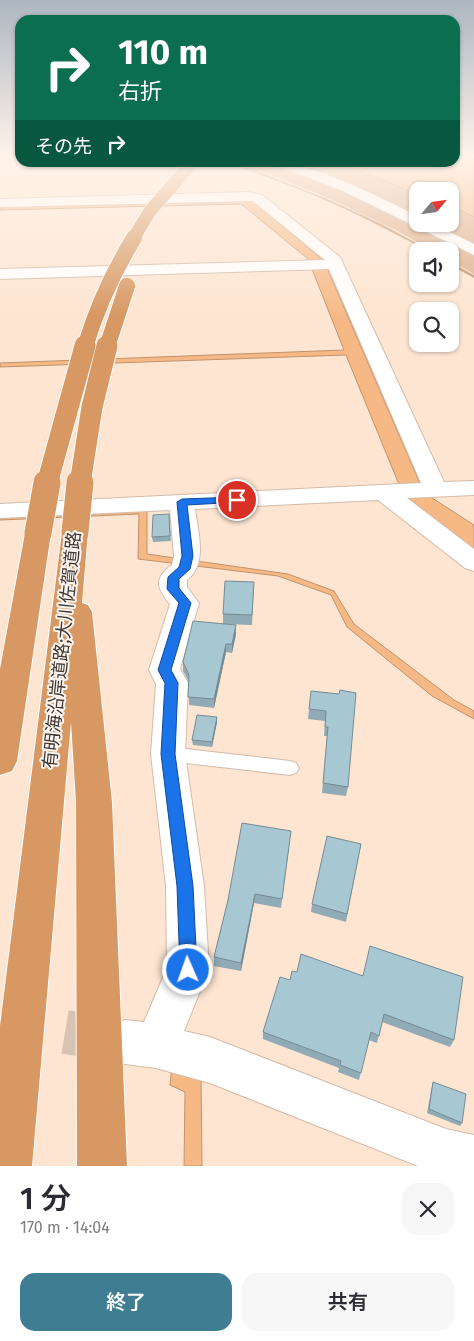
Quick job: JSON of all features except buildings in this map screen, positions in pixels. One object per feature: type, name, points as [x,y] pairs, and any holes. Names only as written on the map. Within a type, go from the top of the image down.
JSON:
[{"type":"highway","name":"有明海沿岸道路;大川佐賀道路","points":[[0,761],[51,462],[94,319],[112,274],[152,208]]},
{"type":"highway","name":"有明海沿岸道路;大川佐賀道路","points":[[7,1166],[78,494],[95,387],[114,319],[131,275],[168,208]]},
{"type":"highway","points":[[73,546],[94,802],[102,1166]]},
{"type":"highway","points":[[0,703],[31,574]]},
{"type":"street","points":[[270,208],[332,257],[434,490]]},
{"type":"street","points":[[391,208],[409,217]]},
{"type":"street","points":[[439,232],[474,250]]},
{"type":"street","points":[[0,274],[336,264]]},
{"type":"street","points":[[0,511],[474,488]]},
{"type":"street","points":[[391,493],[474,562]]},
{"type":"street","points":[[182,502],[186,562],[174,577],[173,589],[185,603],[164,670],[172,683],[168,754],[185,886],[188,970],[140,1044],[210,1060],[457,1159]]},
{"type":"lane","points":[[168,754],[290,768]]},
{"type":"shaded area","points":[[0,208],[64,208],[0,210]]},
{"type":"shaded area","points":[[246,208],[263,208],[324,261],[421,486],[429,496],[474,525],[474,549],[410,500],[400,487],[346,355],[0,367],[0,363],[344,350],[308,259]]},
{"type":"shaded area","points":[[350,208],[385,208],[409,219],[409,232],[434,232],[452,242],[417,242]]},
{"type":"shaded area","points":[[393,208],[409,208],[409,215]]},
{"type":"shaded area","points":[[459,208],[474,210],[474,246],[445,232],[459,232]]},
{"type":"shaded area","points":[[459,208],[474,208],[474,217],[459,210]]},
{"type":"shaded area","points":[[459,246],[474,254],[474,274],[459,266]]},
{"type":"shaded area","points":[[147,509],[147,554],[288,574],[334,591],[354,624],[454,700],[474,711],[474,719],[432,696],[347,627],[331,595],[278,576],[138,559],[139,514],[0,520],[0,516]]},
{"type":"shaded area","points":[[172,1065],[201,1076],[202,1166],[184,1166],[185,1092],[170,1085]]},
{"type":"waterway","points":[[346,208],[414,242]]},
{"type":"waterway","points":[[459,268],[474,277]]},
{"type":"tunnel","points":[[0,1021],[114,1040]]},
{"type":"route","points":[[188,970],[185,886],[168,754],[172,683],[164,670],[185,603],[173,589],[174,577],[184,569],[187,556],[182,502],[237,500]]}]
